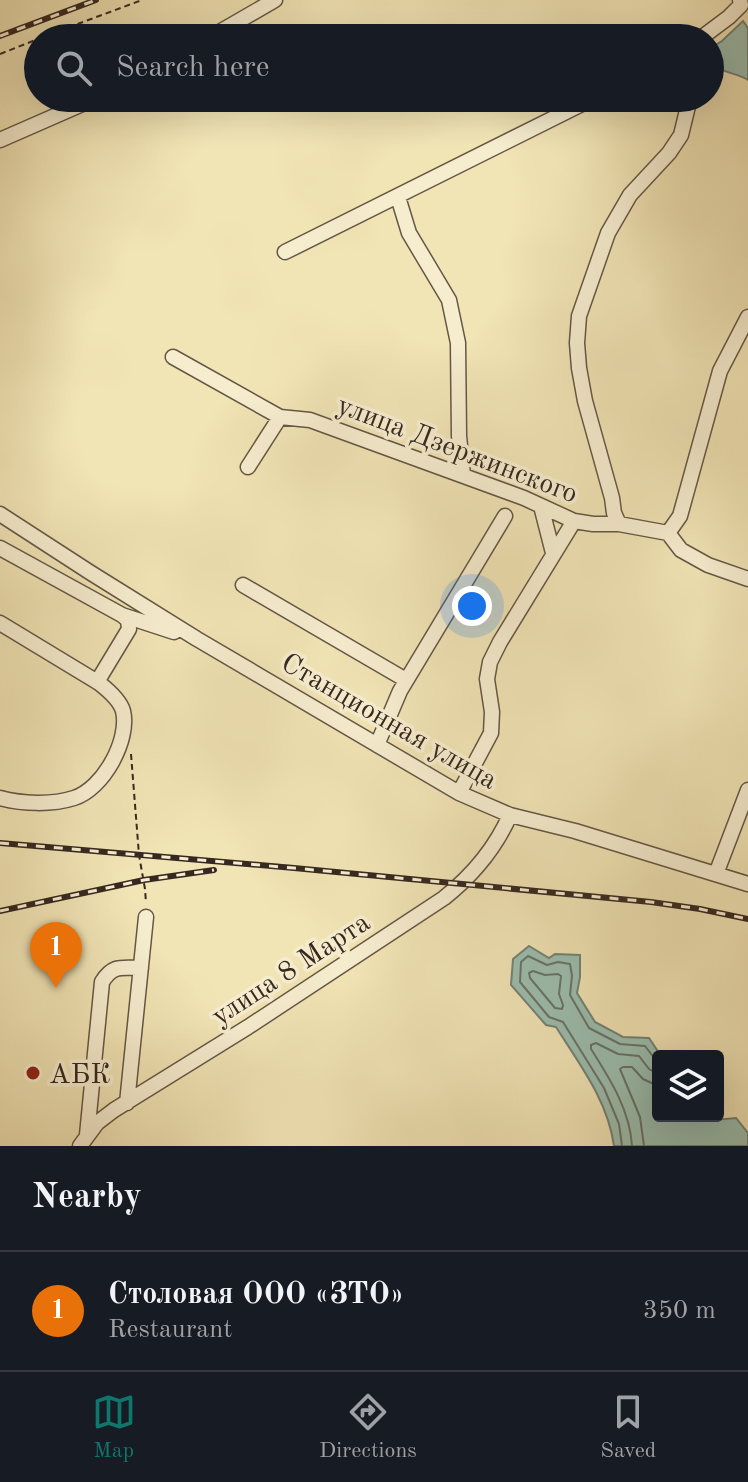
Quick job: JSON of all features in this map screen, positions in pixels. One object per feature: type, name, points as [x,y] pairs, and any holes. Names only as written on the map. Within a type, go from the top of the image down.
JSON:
[{"type":"street","points":[[233,24],[275,0]]},
{"type":"street","points":[[720,24],[741,5],[740,0]]},
{"type":"street","points":[[0,140],[64,112]]},
{"type":"street","points":[[285,252],[566,112]]},
{"type":"street","points":[[612,520],[612,498],[579,368],[579,316],[608,233],[630,195],[669,153],[681,135],[687,112]]},
{"type":"street","points":[[398,197],[409,233],[449,300],[458,343],[459,436],[463,475]]},
{"type":"street","points":[[748,317],[720,371],[680,516],[668,533],[681,550],[708,565],[748,579]]},
{"type":"street","points":[[173,357],[280,417],[248,467]]},
{"type":"street","name":"улица Дзержинского","points":[[280,417],[310,420],[463,475],[574,521],[612,520],[668,533]]},
{"type":"street","points":[[541,506],[553,553]]},
{"type":"street","name":"Станционная улица","points":[[0,514],[197,639],[459,793],[510,815],[575,831],[748,884]]},
{"type":"street","points":[[377,745],[406,680],[505,516]]},
{"type":"street","points":[[459,793],[491,733],[492,712],[487,679],[490,662],[574,521]]},
{"type":"street","points":[[4,550],[22,528]]},
{"type":"street","name":"Станционная улица","points":[[4,550],[122,615],[197,639]]},
{"type":"street","points":[[243,585],[406,680]]},
{"type":"street","points":[[97,682],[129,629],[128,620],[122,615]]},
{"type":"street","points":[[0,623],[97,682],[110,692],[123,710],[122,739],[106,774],[90,790],[74,798],[43,802],[0,798]]},
{"type":"street","points":[[716,874],[748,790]]},
{"type":"street","name":"улица 8 Марта","points":[[83,1140],[105,1116],[230,1039],[444,898],[481,863],[510,815]]},
{"type":"street","points":[[127,1103],[146,917]]},
{"type":"street","points":[[83,1140],[102,982],[115,968],[141,968]]},
{"type":"path","points":[[77,24],[142,0]]},
{"type":"path","points":[[0,54],[24,44]]},
{"type":"path","points":[[130,744],[146,917]]},
{"type":"water","points":[[743,21],[748,28],[748,80],[724,71],[724,39]]},
{"type":"water","points":[[529,946],[549,958],[555,954],[580,955],[577,993],[595,1022],[623,1037],[649,1038],[657,1050],[652,1050],[652,1122],[724,1122],[724,1119],[736,1118],[748,1133],[748,1146],[614,1146],[606,1114],[574,1055],[556,1027],[546,1025],[511,985],[513,959]]},
{"type":"railway","points":[[32,24],[96,0]]},
{"type":"railway","points":[[0,36],[24,27]]},
{"type":"railway","points":[[0,843],[651,902],[748,919]]},
{"type":"railway","points":[[0,911],[144,880],[214,870]]},
{"type":"place","name":"Столовая ООО «ЗТО»","points":[[56,988]]},
{"type":"place","name":"АБК","points":[[33,1073]]}]
